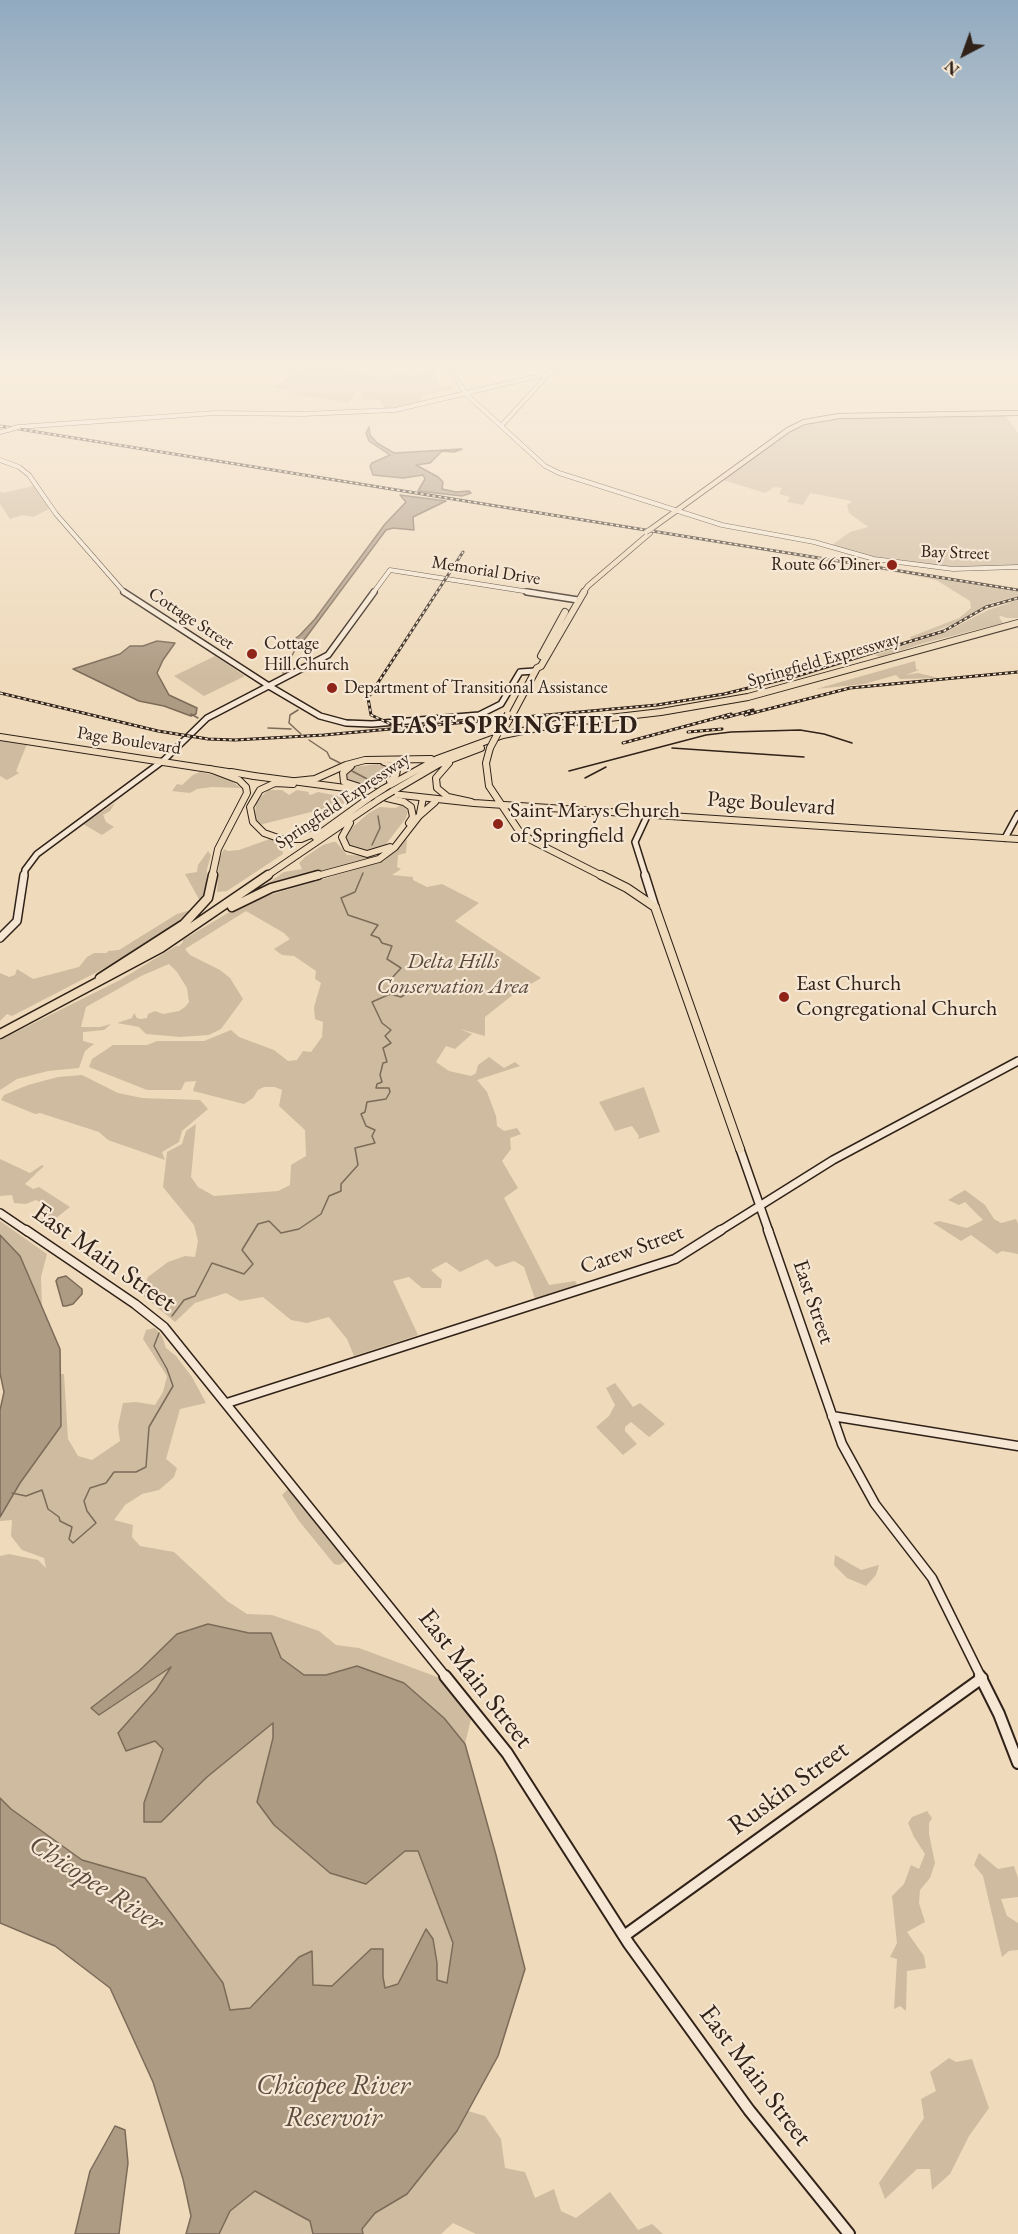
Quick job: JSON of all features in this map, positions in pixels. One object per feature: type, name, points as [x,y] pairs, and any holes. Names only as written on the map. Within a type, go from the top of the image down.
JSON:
[{"type":"highway","name":"Springfield Expressway","points":[[0,1028],[99,978],[192,923],[368,798],[446,755],[488,739],[530,729],[687,709],[754,696],[1018,623]]},
{"type":"highway","name":"Springfield Expressway","points":[[0,1034],[120,972],[179,936],[379,793],[393,791],[444,762],[480,748],[543,732],[683,714],[759,700],[1018,628]]},
{"type":"highway","points":[[471,802],[442,794],[435,780],[448,764],[480,748]]},
{"type":"highway","points":[[339,819],[315,834],[301,839],[282,840],[264,833],[255,825],[251,816],[253,799],[260,790],[268,785],[316,779],[362,760],[414,761],[446,755]]},
{"type":"highway","points":[[379,793],[346,783],[343,780],[343,773],[358,764],[379,761],[389,763],[395,768],[397,775],[343,833],[343,843],[353,851],[369,854],[385,850],[392,845],[411,821],[413,812],[410,806],[402,801],[387,798]]},
{"type":"highway","points":[[99,978],[184,924],[208,898],[218,849],[247,793],[246,787],[239,780],[210,769]]},
{"type":"highway","name":"Page Boulevard","points":[[228,772],[254,776]]},
{"type":"highway","points":[[419,816],[423,799]]},
{"type":"highway","points":[[179,936],[239,902],[266,890],[379,859],[395,847],[419,816],[435,802]]},
{"type":"main road","name":"Cottage Street","points":[[23,470],[31,477],[56,514],[125,593],[269,686],[320,716],[346,723],[382,723],[488,712],[501,704],[520,672],[536,670]]},
{"type":"main road","name":"Bay Street","points":[[556,470],[722,525],[814,542],[884,561],[953,569],[1018,567]]},
{"type":"main road","points":[[489,803],[492,798],[486,763],[492,748],[536,670],[541,666],[575,599],[599,574],[650,531],[732,470]]},
{"type":"main road","name":"Memorial Drive","points":[[269,686],[329,655],[390,570],[575,599]]},
{"type":"main road","points":[[0,938],[17,921],[26,870],[34,857],[164,760],[203,721],[269,686]]},
{"type":"main road","name":"Page Boulevard","points":[[0,737],[164,760],[228,772]]},
{"type":"main road","points":[[492,748],[491,776],[502,804]]},
{"type":"main road","name":"Page Boulevard","points":[[254,776],[435,802],[471,802]]},
{"type":"main road","name":"Page Boulevard","points":[[295,782],[387,798],[1018,838]]},
{"type":"main road","points":[[489,786],[516,827],[525,836],[627,888],[655,907]]},
{"type":"main road","name":"East Street","points":[[648,814],[636,838],[636,847],[842,1444],[875,1504],[932,1578],[982,1678],[1018,1763]]},
{"type":"main road","points":[[1005,838],[1018,814]]},
{"type":"main road","points":[[642,828],[659,815]]},
{"type":"main road","name":"Carew Street","points":[[227,1403],[675,1258],[837,1158],[1018,1061]]},
{"type":"main road","name":"East Main Street","points":[[0,1213],[154,1318],[174,1337],[507,1753],[624,1936],[749,2110],[849,2234]]},
{"type":"main road","points":[[832,1416],[1018,1446]]},
{"type":"main road","name":"Ruskin Street","points":[[624,1936],[982,1678]]},
{"type":"green space","points":[[737,470],[1018,470],[1018,566],[942,566],[867,556],[832,545],[850,532],[868,527],[849,513],[847,505],[852,501],[810,493],[803,505],[787,502],[790,497],[779,494],[782,488],[774,487],[765,493],[723,480]]},
{"type":"green space","points":[[33,486],[49,509],[33,517],[22,515],[10,519],[0,504],[0,491],[3,493]]},
{"type":"green space","points":[[885,570],[1018,592],[1018,596],[991,603],[951,625],[912,640],[910,637],[959,618],[971,608],[970,601],[936,580]]},
{"type":"green space","points":[[1018,600],[1018,618],[1001,616],[999,617],[1003,623],[880,657],[875,655],[946,632],[988,610]]},
{"type":"green space","points":[[215,656],[245,676],[204,696],[174,676]]},
{"type":"green space","points":[[915,661],[916,669],[919,670],[906,675],[918,673],[938,678],[900,679],[896,675],[864,684],[816,689]]},
{"type":"green space","points":[[0,740],[27,744],[16,771],[19,773],[7,780],[0,776]]},
{"type":"green space","points":[[378,764],[392,768],[393,773],[376,788],[370,789],[349,781],[346,777],[347,772],[353,767]]},
{"type":"green space","points":[[200,772],[227,778],[241,788],[212,787],[197,789],[190,793],[172,791],[177,784],[182,785]]},
{"type":"green space","points":[[268,790],[282,790],[289,795],[297,790],[309,792],[308,794],[311,795],[318,792],[359,800],[259,825],[255,817],[256,802]]},
{"type":"green space","points":[[115,803],[110,811],[103,815],[106,822],[114,827],[102,835],[83,824]]},
{"type":"green space","points":[[402,805],[408,811],[406,818],[387,843],[378,850],[361,851],[348,844],[346,835],[348,831],[369,813],[380,807],[395,808]]},
{"type":"green space","points":[[270,839],[281,843],[283,854],[227,891],[217,892],[219,859],[224,849],[239,850]]},
{"type":"green space","name":"Delta Hills Conservation Area","points":[[407,839],[406,853],[398,855],[397,867],[401,869],[392,875],[413,877],[413,880],[427,887],[442,884],[479,903],[455,921],[541,978],[514,994],[485,1017],[485,1036],[460,1029],[472,1034],[455,1049],[446,1046],[436,1062],[449,1071],[471,1076],[476,1073],[478,1065],[489,1057],[504,1068],[515,1062],[520,1066],[477,1080],[487,1092],[496,1116],[497,1126],[504,1131],[517,1128],[521,1134],[510,1138],[511,1149],[502,1161],[518,1188],[504,1198],[549,1285],[575,1281],[578,1286],[535,1299],[524,1267],[514,1261],[496,1267],[487,1259],[460,1272],[446,1262],[431,1270],[442,1280],[441,1288],[422,1288],[409,1277],[393,1281],[418,1335],[354,1356],[347,1339],[329,1317],[307,1323],[291,1320],[263,1297],[240,1301],[226,1293],[195,1303],[175,1322],[141,1294],[148,1277],[168,1262],[185,1256],[195,1257],[198,1241],[194,1225],[163,1187],[167,1152],[182,1144],[186,1131],[196,1124],[191,1177],[198,1187],[214,1196],[278,1191],[290,1185],[291,1165],[306,1156],[305,1130],[279,1106],[282,1090],[275,1087],[264,1087],[258,1090],[253,1098],[244,1104],[193,1091],[196,1081],[185,1082],[181,1090],[147,1090],[89,1067],[92,1059],[113,1045],[147,1045],[157,1041],[204,1041],[231,1030],[239,1037],[274,1050],[288,1061],[297,1060],[303,1051],[311,1052],[322,1037],[323,1022],[315,1019],[314,1007],[321,983],[315,979],[316,971],[294,956],[282,955],[274,949],[290,939],[284,933],[246,911],[185,949],[190,955],[220,970],[230,978],[243,999],[221,1029],[209,1035],[180,1037],[146,1034],[139,1027],[117,1023],[132,1018],[134,1013],[137,1018],[141,1019],[147,1018],[148,1014],[155,1011],[163,1014],[179,1011],[185,1007],[189,1002],[187,988],[169,964],[141,976],[86,1007],[81,1027],[100,1027],[111,1024],[104,1030],[83,1032],[83,1041],[94,1044],[85,1051],[79,1068],[48,1071],[17,1079],[0,1090],[0,1040],[120,980],[179,946],[183,940],[246,902],[384,861]]},
{"type":"green space","points":[[336,842],[347,855],[375,856],[264,886],[284,872],[302,869],[299,863],[305,857],[323,845]]},
{"type":"green space","points":[[208,851],[211,855],[207,869],[206,891],[200,901],[185,874],[197,872],[198,865]]},
{"type":"green space","points":[[194,909],[159,936],[126,957],[12,1016],[7,1014],[0,1021],[0,973],[9,977],[15,975],[17,969],[33,979],[79,967],[87,957],[94,953],[119,950],[177,914]]},
{"type":"green space","points":[[82,1075],[118,1093],[142,1098],[200,1100],[208,1109],[182,1131],[179,1142],[162,1152],[165,1160],[108,1140],[99,1132],[40,1113],[35,1114],[1,1100],[4,1095],[28,1085],[58,1077]]},
{"type":"green space","points":[[644,1087],[660,1132],[638,1139],[639,1136],[632,1126],[615,1131],[599,1102]]},
{"type":"green space","points":[[0,1159],[30,1173],[44,1166],[25,1184],[33,1189],[39,1187],[70,1207],[46,1226],[38,1221],[47,1213],[46,1205],[36,1200],[26,1204],[14,1203],[12,1195],[0,1196]]},
{"type":"green space","points":[[965,1190],[985,1205],[994,1219],[1001,1223],[1016,1219],[1018,1254],[1002,1251],[997,1254],[971,1235],[961,1241],[933,1223],[939,1221],[967,1228],[983,1220],[965,1202],[959,1205],[948,1200]]},
{"type":"green space","points":[[0,1221],[47,1254],[41,1277],[42,1306],[20,1256],[0,1235]]},
{"type":"green space","points":[[155,1328],[162,1336],[166,1348],[176,1356],[192,1377],[206,1403],[180,1409],[166,1459],[177,1468],[174,1477],[159,1490],[142,1494],[125,1505],[114,1520],[133,1525],[132,1537],[140,1546],[174,1552],[227,1601],[247,1614],[272,1615],[319,1631],[336,1645],[359,1648],[440,1678],[472,1715],[465,1744],[444,1718],[357,1666],[326,1675],[304,1675],[281,1658],[271,1633],[249,1633],[208,1624],[177,1634],[140,1670],[91,1708],[99,1715],[172,1666],[156,1690],[118,1733],[155,1741],[163,1749],[144,1803],[161,1822],[207,1777],[273,1722],[273,1738],[366,1884],[405,1851],[417,1851],[453,1943],[447,1984],[436,1981],[437,1963],[433,1939],[426,1929],[398,1984],[385,1989],[383,1949],[371,1949],[332,1986],[312,1985],[312,1951],[299,1957],[249,2008],[230,2011],[223,1983],[145,1878],[82,1860],[11,1809],[0,1798],[0,1556],[9,1554],[38,1560],[46,1568],[44,1558],[22,1550],[11,1536],[12,1520],[0,1521],[0,1517],[20,1483],[61,1426],[60,1374],[64,1374],[68,1439],[78,1456],[92,1460],[120,1441],[118,1426],[123,1403],[136,1402],[155,1405],[163,1392],[167,1376],[143,1339],[146,1330]]},
{"type":"green space","points":[[615,1383],[633,1407],[640,1403],[665,1424],[649,1437],[631,1422],[625,1427],[625,1431],[637,1444],[623,1455],[596,1427],[609,1416],[615,1405],[606,1388]]},
{"type":"green space","points":[[289,1488],[346,1561],[339,1565],[334,1564],[299,1521],[282,1495]]},
{"type":"green space","points":[[835,1555],[861,1570],[879,1565],[876,1575],[866,1586],[847,1578],[834,1565]]},
{"type":"green space","points":[[927,1811],[932,1818],[929,1823],[929,1834],[935,1863],[930,1878],[920,1890],[919,1903],[925,1922],[907,1932],[924,1956],[926,1968],[907,1971],[906,2011],[900,2006],[894,2009],[897,1959],[890,1957],[897,1943],[892,1896],[904,1884],[911,1865],[919,1869],[925,1854],[908,1823],[912,1817]]},
{"type":"green space","points":[[979,1853],[998,1869],[1014,1866],[1018,1878],[1018,1897],[1001,1899],[1007,1916],[1018,1923],[1018,1950],[1009,1951],[1002,1957],[983,1876],[974,1865]]},
{"type":"green space","points":[[949,2058],[956,2062],[972,2059],[989,2108],[969,2136],[950,2174],[932,2190],[930,2169],[917,2169],[885,2199],[879,2183],[924,2118],[921,2099],[936,2091],[930,2072]]},
{"type":"green space","points":[[468,2111],[485,2116],[501,2139],[505,2168],[525,2172],[535,2198],[554,2189],[561,2211],[576,2218],[610,2192],[638,2230],[652,2224],[663,2234],[476,2234],[453,2223],[441,2234],[363,2234],[362,2229],[375,2213],[407,2194],[457,2131]]},
{"type":"green space","points":[[255,2191],[310,2221],[313,2234],[219,2234],[230,2211]]},
{"type":"water","points":[[371,470],[426,470],[443,482],[442,489],[471,493],[462,496],[418,491],[425,479],[423,475],[403,478],[373,475]]},
{"type":"water","points":[[400,495],[446,501],[413,517],[414,530],[393,528],[386,530],[301,644],[289,643],[315,619],[385,524],[406,502]]},
{"type":"water","points":[[157,641],[175,643],[157,673],[169,695],[197,708],[196,714],[191,716],[164,706],[139,701],[73,669],[120,654],[130,646],[143,646]]},
{"type":"water","points":[[0,1235],[20,1256],[60,1349],[61,1426],[20,1483],[0,1517],[0,1410],[4,1392],[0,1373]]},
{"type":"water","points":[[66,1276],[82,1289],[82,1294],[73,1304],[63,1306],[56,1281]]},
{"type":"water","name":"Chicopee River Reservoir","points":[[208,1624],[249,1633],[271,1633],[281,1658],[304,1675],[326,1675],[357,1666],[404,1683],[444,1718],[465,1744],[525,1969],[498,2056],[457,2131],[407,2194],[375,2213],[362,2229],[363,2234],[313,2234],[310,2221],[255,2191],[230,2211],[219,2234],[186,2234],[191,2216],[183,2179],[153,2082],[110,1988],[55,1946],[0,1923],[0,1798],[11,1809],[82,1860],[145,1878],[223,1983],[230,2010],[250,2008],[299,1957],[312,1951],[313,1985],[332,1986],[371,1949],[383,1949],[385,1988],[398,1984],[426,1929],[433,1939],[437,1980],[447,1983],[453,1943],[418,1851],[405,1851],[366,1884],[330,1873],[274,1825],[257,1802],[273,1738],[273,1723],[207,1777],[161,1822],[144,1822],[144,1803],[163,1749],[155,1741],[126,1751],[118,1733],[156,1690],[171,1667],[99,1715],[91,1708],[140,1670],[177,1634]]},
{"type":"water","points":[[115,2126],[125,2130],[128,2163],[119,2234],[75,2234],[90,2171]]},
{"type":"waterway","points":[[283,673],[298,644]]},
{"type":"waterway","points":[[298,710],[290,715],[289,723],[301,734]]},
{"type":"waterway","points":[[191,714],[198,718]]},
{"type":"waterway","points":[[268,728],[291,729]]},
{"type":"waterway","points":[[309,740],[327,752],[330,758],[340,763]]},
{"type":"waterway","points":[[352,771],[371,781]]},
{"type":"waterway","points":[[372,845],[380,828],[378,816]]},
{"type":"waterway","points":[[172,1316],[184,1300],[195,1296],[212,1263],[244,1274],[253,1264],[242,1250],[258,1224],[269,1221],[281,1233],[299,1229],[321,1214],[329,1196],[341,1191],[341,1184],[358,1165],[355,1148],[375,1143],[372,1136],[375,1130],[366,1126],[361,1114],[365,1112],[367,1102],[386,1099],[390,1092],[389,1088],[376,1088],[377,1084],[382,1082],[380,1075],[383,1063],[387,1062],[383,1048],[391,1043],[385,1036],[391,1030],[382,1023],[372,1002],[390,994],[401,997],[409,992],[391,984],[391,979],[401,968],[387,959],[392,946],[382,943],[379,938],[371,935],[378,925],[348,915],[341,898],[355,892],[363,873]]},
{"type":"waterway","points":[[12,1493],[26,1496],[42,1490],[48,1509],[59,1517],[60,1521],[72,1527],[69,1539],[73,1543],[96,1523],[87,1511],[84,1501],[90,1488],[106,1483],[114,1472],[136,1472],[146,1467],[149,1427],[173,1386],[167,1369],[154,1346],[159,1333]]},
{"type":"tram line","points":[[569,771],[706,735],[731,732],[800,730],[824,734],[852,743]]},
{"type":"tram line","points":[[672,748],[804,757]]},
{"type":"tram line","points":[[585,778],[606,767]]},
{"type":"railway","points":[[275,470],[1018,590]]},
{"type":"railway","points":[[395,726],[371,715],[368,698],[463,552]]},
{"type":"railway","points":[[0,693],[158,731],[208,739],[235,740],[324,735],[657,705],[724,694],[797,676],[944,631],[986,607],[1018,598]]},
{"type":"railway","points":[[745,715],[850,688],[1018,672]]},
{"type":"railway","points":[[724,718],[753,710]]},
{"type":"railway","points":[[623,743],[731,714]]},
{"type":"railway","points":[[688,732],[722,729]]},
{"type":"place","name":"Route 66 Diner","points":[[892,565]]},
{"type":"place","name":"Cottage Hill Church","points":[[252,654]]},
{"type":"place","name":"Department of Transitional Assistance","points":[[332,688]]},
{"type":"place","name":"Saint Marys Church of Springfield","points":[[498,824]]},
{"type":"place","name":"East Church Congregational Church","points":[[784,997]]},
{"type":"district","name":"EAST SPRINGFIELD","points":[[515,726]]},
{"type":"water label","name":"Chicopee River","points":[[96,1884]]}]
